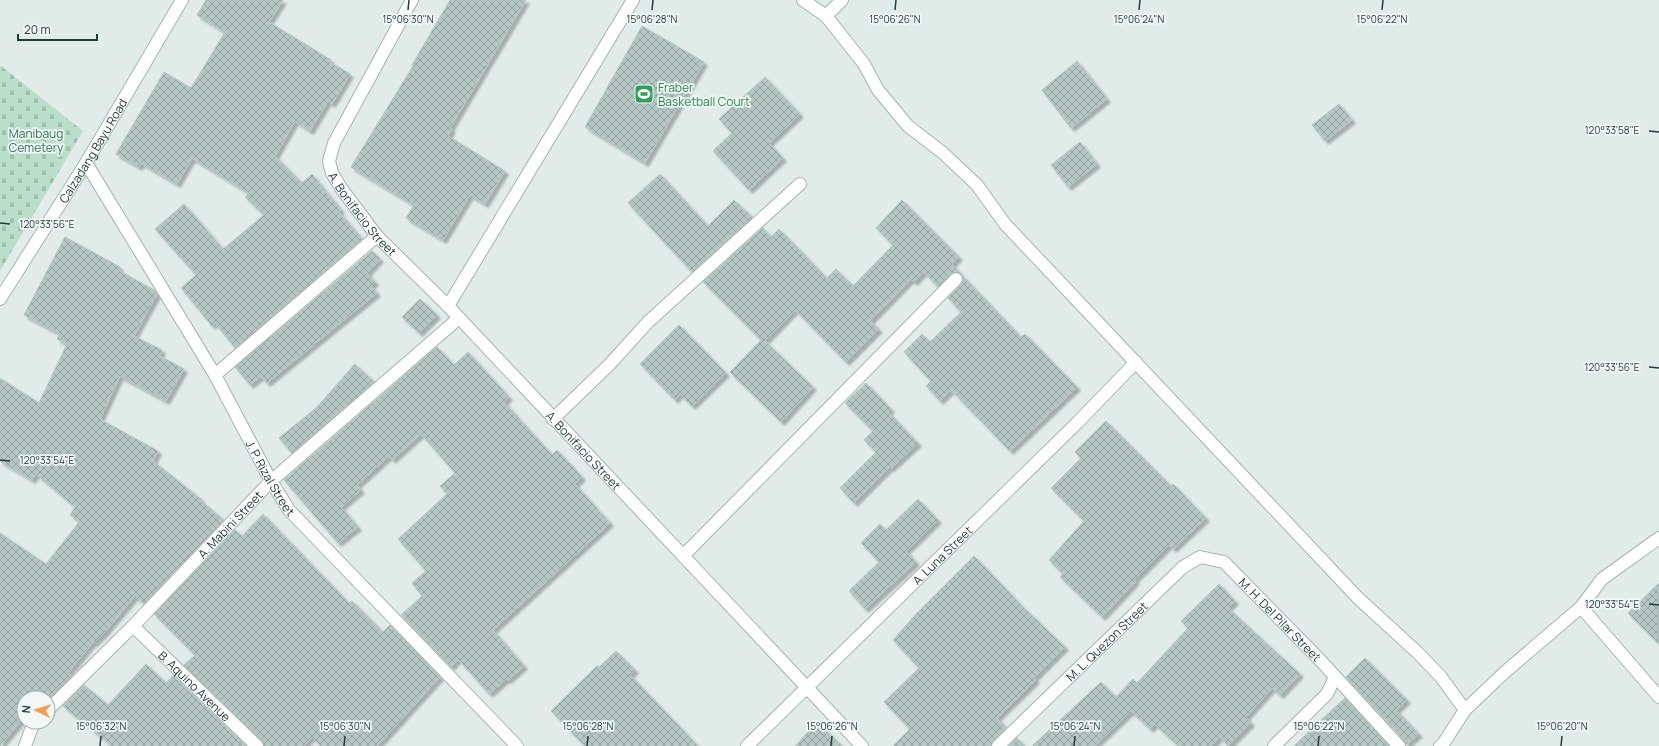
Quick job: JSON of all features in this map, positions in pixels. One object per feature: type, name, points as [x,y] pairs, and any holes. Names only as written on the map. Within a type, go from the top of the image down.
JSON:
[{"type":"street","name":"Calzadang Bayu Road","points":[[0,299],[86,163],[182,0]]},
{"type":"street","name":"A. Bonifacio Street","points":[[412,0],[334,143],[329,161],[332,173],[341,188],[376,236],[448,306],[862,746]]},
{"type":"street","points":[[448,306],[633,0]]},
{"type":"street","points":[[803,0],[826,16],[840,32],[864,64],[878,90],[908,126],[943,153],[977,185],[1005,224],[1358,598],[1432,667],[1465,710]]},
{"type":"street","points":[[826,16],[842,0]]},
{"type":"street","name":"J. P. Rizal Street","points":[[86,163],[215,375],[288,510],[516,746]]},
{"type":"street","points":[[553,419],[610,364],[648,322],[800,184]]},
{"type":"street","points":[[215,375],[376,236]]},
{"type":"street","points":[[683,556],[956,279]]},
{"type":"street","name":"A. Mabini Street","points":[[56,702],[133,626],[271,481],[459,318]]},
{"type":"street","name":"A. Luna Street","points":[[748,746],[1077,423],[1136,362]]},
{"type":"street","points":[[1440,746],[1443,744],[1465,710],[1505,672],[1581,607],[1602,579],[1659,538]]},
{"type":"street","name":"M. L. Quezon Street","points":[[998,746],[1183,567],[1200,557],[1224,562]]},
{"type":"street","name":"M. H. Del Pilar Street","points":[[1224,562],[1320,660],[1399,746]]},
{"type":"street","points":[[1581,607],[1659,696]]},
{"type":"street","name":"B. Aquino Avenue","points":[[133,626],[257,746]]},
{"type":"street","points":[[1274,746],[1327,694],[1335,677]]},
{"type":"street","points":[[25,745],[31,730]]},
{"type":"green space","name":"Manibaug Cemetery","points":[[0,65],[83,131],[0,271]]},
{"type":"building","points":[[206,0],[283,0],[269,22],[331,60],[330,62],[350,74],[332,104],[328,101],[310,131],[295,121],[275,156],[302,183],[312,174],[341,210],[339,212],[362,239],[235,348],[215,323],[212,326],[181,288],[196,275],[155,229],[184,204],[223,249],[264,215],[245,197],[249,193],[192,158],[177,184],[141,163],[139,167],[116,154],[164,72],[191,88],[225,32],[197,15]]},
{"type":"building","points":[[450,0],[526,0],[450,128],[452,129],[448,136],[505,171],[485,204],[470,195],[443,240],[406,218],[414,205],[351,167],[413,66],[412,65]]},
{"type":"building","name":"Fraber Basketball Court","points":[[642,26],[704,62],[645,163],[585,127]]},
{"type":"building","points":[[1077,61],[1107,99],[1071,128],[1042,90]]},
{"type":"building","points":[[765,77],[800,114],[769,143],[783,158],[749,190],[713,151],[732,133],[719,119]]},
{"type":"building","points":[[1339,104],[1352,120],[1325,141],[1312,125]]},
{"type":"building","points":[[1080,142],[1097,164],[1068,187],[1051,165]]},
{"type":"building","points":[[660,174],[708,226],[734,200],[752,217],[692,272],[628,203]]},
{"type":"building","points":[[902,200],[959,257],[952,264],[960,273],[951,273],[938,287],[924,272],[914,282],[911,279],[870,321],[879,329],[846,362],[795,310],[765,341],[813,387],[781,422],[730,372],[761,340],[703,282],[763,228],[771,237],[779,229],[827,278],[836,269],[853,286],[893,245],[876,228]]},
{"type":"building","points":[[65,237],[120,267],[118,270],[154,290],[157,294],[134,336],[162,350],[160,356],[184,369],[166,401],[120,376],[100,419],[158,451],[153,461],[201,499],[200,500],[224,520],[144,604],[135,596],[105,632],[94,643],[93,642],[68,673],[72,676],[56,692],[56,690],[16,690],[16,727],[0,746],[0,533],[46,564],[80,521],[70,515],[75,507],[36,474],[32,480],[0,461],[0,378],[39,403],[67,344],[57,339],[60,334],[24,315]]},
{"type":"building","points":[[372,251],[380,259],[367,273],[375,282],[371,286],[377,293],[267,383],[261,376],[250,385],[235,367]]},
{"type":"building","points":[[962,275],[1021,337],[1025,334],[1077,387],[1010,451],[951,390],[940,401],[926,386],[931,381],[904,352],[922,334],[930,342],[961,312],[948,298],[962,284]]},
{"type":"building","points":[[420,299],[437,315],[419,333],[402,317]]},
{"type":"building","points":[[679,325],[726,373],[692,406],[680,394],[675,400],[640,364]]},
{"type":"building","points":[[437,347],[454,365],[468,352],[509,397],[504,402],[552,455],[557,450],[582,477],[575,484],[610,523],[493,630],[524,666],[489,694],[458,659],[451,667],[401,615],[422,596],[412,583],[426,571],[398,539],[447,494],[440,486],[455,473],[421,434],[392,460],[389,456],[357,485],[361,490],[341,507],[358,527],[338,543],[284,480]]},
{"type":"building","points":[[355,364],[374,382],[292,453],[279,438],[316,408]]},
{"type":"building","points":[[866,383],[891,409],[888,412],[918,443],[891,468],[890,467],[854,503],[840,488],[876,452],[864,440],[873,431],[845,403]]},
{"type":"building","points":[[1106,421],[1171,486],[1173,484],[1206,518],[1173,549],[1169,545],[1134,580],[1136,581],[1102,617],[1060,577],[1063,574],[1049,560],[1084,521],[1051,488],[1081,458],[1075,452]]},
{"type":"building","points":[[918,499],[938,520],[906,551],[916,562],[865,609],[849,591],[879,562],[861,543],[880,524],[886,530]]},
{"type":"building","points":[[263,514],[349,603],[352,601],[383,632],[390,625],[440,677],[377,746],[321,746],[312,737],[304,746],[264,746],[262,741],[184,665],[195,655],[154,614],[235,530],[242,536]]},
{"type":"building","points":[[974,556],[1023,607],[1065,647],[1034,678],[1036,680],[997,718],[1006,727],[993,741],[991,746],[893,746],[910,729],[884,702],[919,668],[893,640],[916,614]]},
{"type":"building","points":[[1659,583],[1659,644],[1628,613]]},
{"type":"building","points":[[1219,584],[1235,601],[1228,608],[1300,674],[1280,695],[1272,688],[1246,717],[1251,723],[1228,746],[1220,737],[1211,746],[1178,746],[1155,724],[1150,729],[1131,711],[1094,746],[1032,746],[1101,682],[1116,697],[1133,679],[1137,683],[1188,628],[1181,621]]},
{"type":"building","points":[[616,651],[635,670],[630,675],[698,746],[585,746],[551,711],[597,666],[599,667]]},
{"type":"building","points":[[1365,658],[1407,700],[1396,710],[1419,734],[1406,745],[1405,741],[1346,677]]},
{"type":"building","points":[[146,664],[166,683],[173,676],[246,746],[112,746],[63,706],[84,685],[108,705]]},
{"type":"building","points":[[1345,698],[1389,746],[1294,746],[1319,722]]},
{"type":"building","points":[[817,722],[842,746],[795,746]]},
{"type":"building","points":[[1017,738],[1025,746],[1009,746]]},
{"type":"place","name":"Fraber Basketball Court","points":[[644,94]]}]
